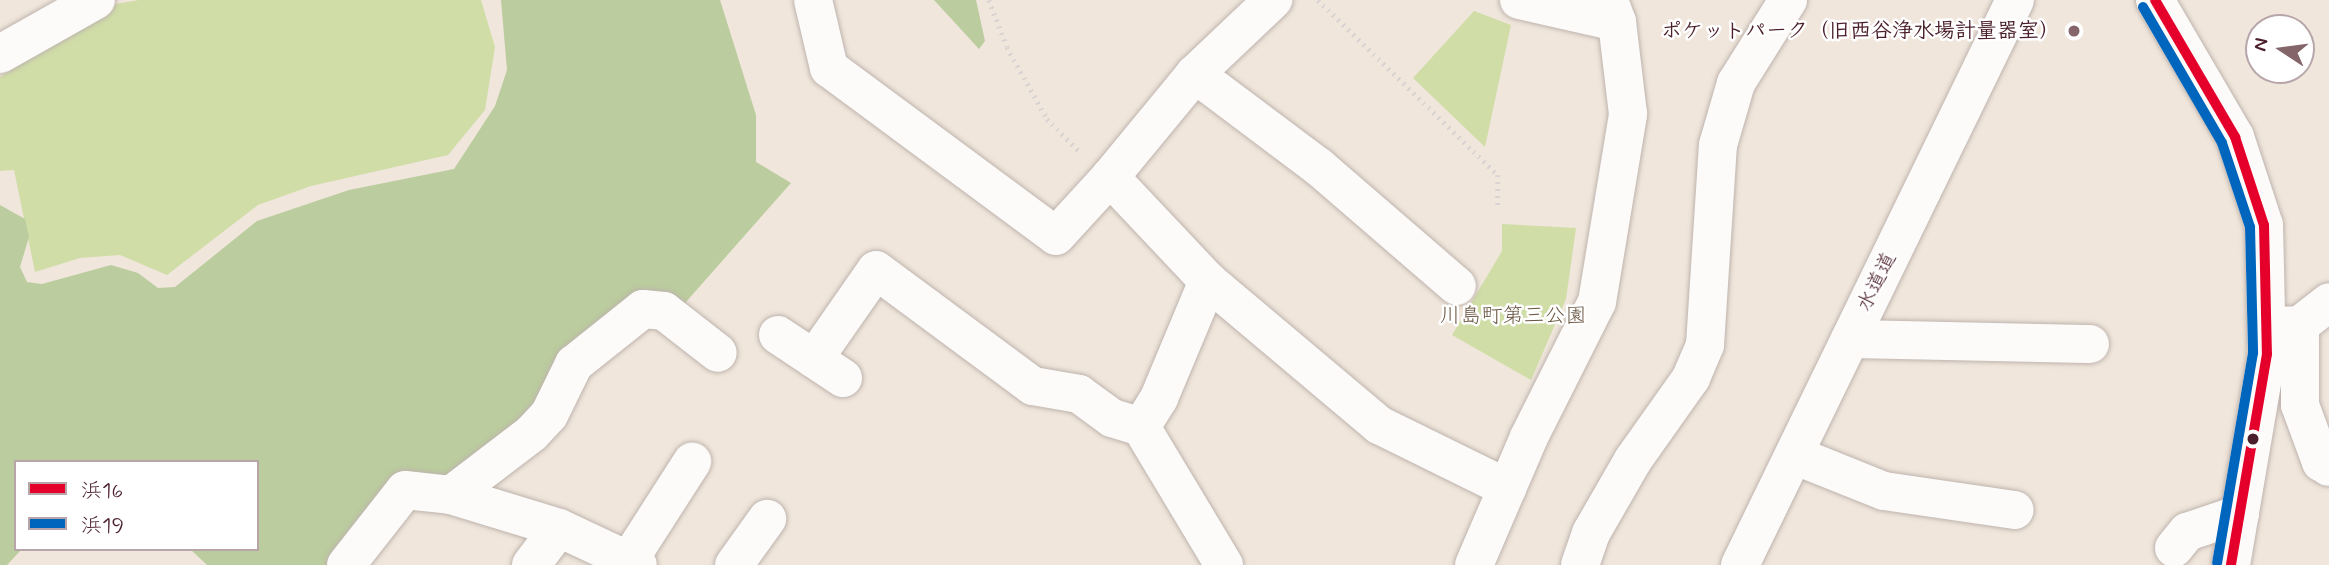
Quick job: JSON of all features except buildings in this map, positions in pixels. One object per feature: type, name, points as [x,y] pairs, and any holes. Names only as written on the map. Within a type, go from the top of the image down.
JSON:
[{"type":"street","points":[[0,54],[96,0]]},
{"type":"street","points":[[813,0],[829,68],[1056,236],[1110,177],[1195,74],[1273,0]]},
{"type":"street","points":[[1474,565],[1507,488],[1597,302],[1628,114],[1613,11],[1519,0]]},
{"type":"street","points":[[1580,565],[1591,533],[1633,460],[1691,378],[1705,345],[1718,145],[1736,83],[1788,0]]},
{"type":"street","name":"水道道","points":[[1741,565],[2015,0]]},
{"type":"street","points":[[2155,0],[2235,137],[2298,318],[2300,405],[2321,462],[2329,467]]},
{"type":"street","points":[[1195,74],[1319,166],[1457,286]]},
{"type":"street","points":[[1110,177],[1208,281],[1380,425],[1507,488]]},
{"type":"street","points":[[778,335],[829,368],[876,270],[1033,386],[1079,394],[1112,418],[1141,426],[1224,565]]},
{"type":"street","points":[[1141,426],[1159,398],[1208,281]]},
{"type":"street","points":[[451,495],[532,433],[549,415],[574,364],[607,335],[643,310],[664,311],[718,353]]},
{"type":"street","points":[[2231,565],[2267,354],[2298,318]]},
{"type":"street","points":[[1850,339],[2090,344]]},
{"type":"street","points":[[1794,455],[1884,491],[2015,510]]},
{"type":"street","points":[[346,565],[405,490],[451,495],[559,528],[633,562],[692,462]]},
{"type":"street","points":[[2174,548],[2187,532],[2240,514]]},
{"type":"street","points":[[734,565],[768,519]]},
{"type":"street","points":[[531,565],[559,528]]},
{"type":"path","points":[[989,0],[1007,47],[1047,119],[1110,177]]},
{"type":"path","points":[[1318,0],[1498,175],[1498,206]]},
{"type":"green space","points":[[139,0],[481,0],[495,47],[485,110],[448,155],[311,186],[258,205],[167,275],[120,255],[80,258],[35,272],[14,170],[0,171],[0,77],[98,7]]},
{"type":"green space","points":[[501,0],[720,0],[756,115],[756,162],[791,183],[678,311],[650,298],[525,433],[338,565],[207,565],[192,551],[259,551],[259,460],[14,460],[14,551],[20,551],[7,565],[0,565],[0,205],[25,219],[29,237],[20,267],[27,282],[42,284],[111,265],[138,273],[158,288],[175,287],[257,221],[349,190],[454,169],[495,106],[507,70]]},
{"type":"green space","points":[[934,0],[976,0],[985,41],[979,49]]},
{"type":"green space","points":[[1474,11],[1511,25],[1485,147],[1413,78]]},
{"type":"green space","name":"川島町第三公園","points":[[1502,224],[1576,228],[1566,299],[1531,380],[1452,335],[1502,251]]},
{"type":"transit line","name":"浜16","points":[[2155,0],[2235,137],[2264,225],[2267,354],[2231,565]]},
{"type":"transit line","name":"浜19","points":[[2143,7],[2222,143],[2250,227],[2253,353],[2217,563]]},
{"type":"place","name":"ポケットパーク（旧西谷浄水場計量器室）","points":[[2074,31]]}]
